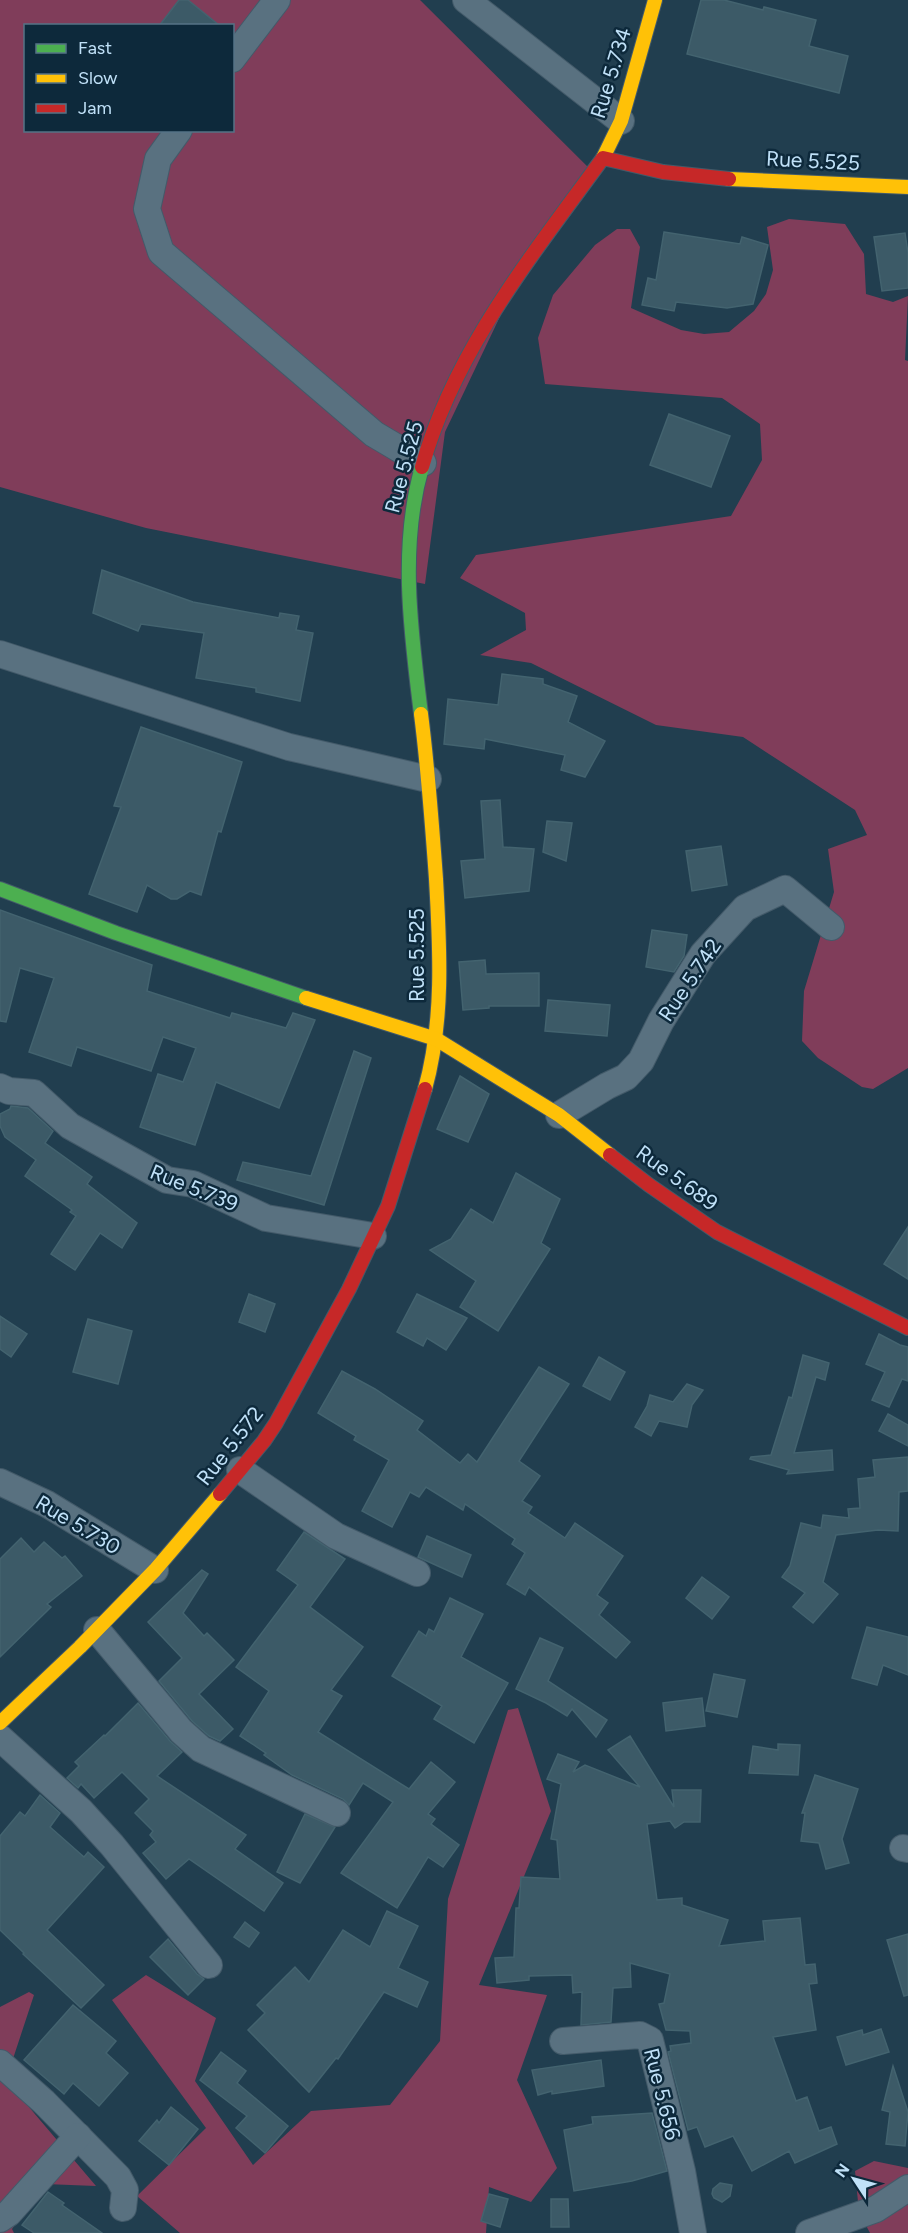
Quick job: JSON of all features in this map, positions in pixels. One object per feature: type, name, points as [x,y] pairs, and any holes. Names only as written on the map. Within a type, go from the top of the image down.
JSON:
[{"type":"street","points":[[234,57],[277,0]]},
{"type":"street","points":[[466,0],[621,121]]},
{"type":"street","name":"Rue 5.734","points":[[603,158],[621,121],[655,0]]},
{"type":"street","points":[[178,132],[158,159],[147,209],[161,252],[374,434],[423,463]]},
{"type":"street","name":"Rue 5.525","points":[[409,1138],[429,1077],[436,1039],[439,1001],[439,924],[428,779],[414,657],[409,585],[410,530],[417,484],[429,441],[450,392],[489,320],[603,158],[663,172],[713,178],[908,187]]},
{"type":"street","points":[[0,654],[288,747],[428,779]]},
{"type":"street","name":"Rue 5.689","points":[[0,889],[256,982],[436,1039],[559,1115],[649,1185],[717,1233],[908,1328]]},
{"type":"street","name":"Rue 5.742","points":[[559,1115],[626,1077],[634,1069],[641,1061],[661,1021],[703,954],[745,908],[785,890],[831,927]]},
{"type":"street","name":"Rue 5.739","points":[[3,1094],[33,1093],[70,1126],[168,1180],[193,1184],[266,1218],[373,1236]]},
{"type":"street","name":"Rue 5.572","points":[[0,1723],[97,1630],[155,1570],[240,1470],[276,1423],[352,1282],[389,1204],[409,1138]]},
{"type":"street","points":[[240,1470],[336,1536],[417,1573]]},
{"type":"street","name":"Rue 5.730","points":[[0,1482],[47,1504],[155,1570]]},
{"type":"street","points":[[97,1630],[181,1731],[201,1749],[337,1813]]},
{"type":"street","points":[[0,1738],[81,1811],[112,1845],[209,1965]]},
{"type":"street","name":"Rue 5.656","points":[[562,2041],[640,2035],[650,2040],[682,2171],[693,2233]]},
{"type":"street","points":[[0,2063],[16,2075],[118,2177],[126,2190],[123,2208]]},
{"type":"street","points":[[0,2219],[9,2213],[78,2136]]},
{"type":"street","points":[[809,2233],[876,2209],[908,2188]]},
{"type":"shaded area","points":[[0,0],[420,0],[598,177],[514,287],[445,432],[425,584],[146,528],[0,487]]},
{"type":"shaded area","points":[[789,219],[845,224],[864,254],[866,294],[893,302],[908,296],[905,360],[908,361],[908,1068],[873,1089],[862,1087],[818,1058],[802,1041],[804,991],[834,892],[828,849],[867,835],[855,810],[743,737],[656,725],[531,663],[480,655],[526,630],[525,613],[460,578],[476,555],[731,516],[762,460],[760,424],[722,398],[545,384],[538,338],[553,295],[595,245],[617,229],[630,229],[640,247],[631,308],[681,330],[704,334],[729,332],[754,311],[766,294],[773,270],[767,227]]},
{"type":"shaded area","points":[[518,1708],[551,1811],[479,1985],[547,1995],[517,2080],[557,2168],[531,2202],[489,2187],[486,2233],[180,2233],[137,2196],[206,2128],[112,2000],[146,1975],[216,2018],[195,2081],[253,2165],[311,2111],[390,2105],[440,2041],[448,1899],[508,1710]]},
{"type":"shaded area","points":[[29,1992],[34,1995],[6,2080],[96,2186],[45,2184],[12,2229],[14,2233],[0,2233],[0,2007]]},
{"type":"shaded area","points":[[874,2161],[908,2168],[908,2233],[870,2233],[859,2212],[855,2171]]},
{"type":"building","points":[[179,0],[188,0],[218,24],[161,24]]},
{"type":"building","points":[[701,0],[724,0],[816,20],[809,46],[848,56],[839,93],[687,54]]},
{"type":"building","points":[[664,232],[740,244],[742,237],[768,245],[753,304],[727,308],[676,302],[674,311],[642,305],[648,278],[656,280]]},
{"type":"building","points":[[905,233],[908,253],[908,288],[882,291],[874,237]]},
{"type":"building","points":[[669,414],[730,436],[711,487],[650,465]]},
{"type":"building","points":[[102,570],[193,602],[279,618],[280,613],[299,616],[296,630],[313,633],[300,701],[256,692],[256,688],[196,678],[204,633],[141,624],[138,631],[93,613]]},
{"type":"building","points":[[502,674],[543,679],[543,684],[577,696],[568,722],[605,741],[585,777],[561,770],[565,755],[485,739],[484,749],[444,744],[448,699],[498,705]]},
{"type":"building","points":[[141,727],[242,762],[221,832],[218,831],[201,895],[190,891],[177,899],[171,899],[147,885],[137,912],[89,894],[121,807],[114,806]]},
{"type":"building","points":[[500,800],[503,847],[534,849],[529,891],[465,898],[461,861],[485,859],[481,801]]},
{"type":"building","points":[[547,821],[572,823],[566,861],[543,852]]},
{"type":"building","points":[[721,846],[727,885],[692,891],[686,851]]},
{"type":"building","points":[[0,910],[152,965],[147,991],[230,1018],[232,1013],[286,1028],[293,1013],[315,1020],[279,1108],[216,1082],[195,1145],[140,1127],[158,1074],[183,1082],[196,1048],[163,1037],[151,1071],[77,1047],[71,1066],[29,1052],[54,978],[20,968],[6,1022],[0,1021]]},
{"type":"building","points":[[652,930],[687,935],[684,956],[674,972],[646,967]]},
{"type":"building","points":[[485,960],[486,974],[539,973],[539,1006],[489,1006],[489,1008],[463,1010],[459,962]]},
{"type":"building","points":[[548,1000],[610,1005],[607,1036],[545,1031]]},
{"type":"building","points":[[354,1051],[371,1058],[324,1205],[237,1180],[243,1162],[311,1176]]},
{"type":"building","points":[[460,1076],[489,1094],[468,1142],[437,1129]]},
{"type":"building","points":[[11,1106],[28,1108],[53,1131],[45,1143],[92,1177],[87,1184],[137,1223],[122,1248],[100,1233],[75,1270],[51,1254],[76,1216],[70,1212],[72,1210],[25,1176],[36,1160],[5,1137],[0,1126],[0,1114],[10,1109]]},
{"type":"building","points":[[516,1173],[560,1199],[541,1243],[550,1249],[498,1331],[460,1307],[476,1281],[430,1250],[451,1239],[471,1209],[493,1223]]},
{"type":"building","points":[[908,1227],[908,1279],[884,1264]]},
{"type":"building","points":[[249,1294],[275,1304],[265,1332],[239,1322]]},
{"type":"building","points":[[417,1294],[467,1318],[446,1350],[427,1338],[423,1346],[397,1332]]},
{"type":"building","points":[[0,1316],[27,1334],[11,1357],[0,1349]]},
{"type":"building","points":[[88,1319],[132,1331],[118,1384],[73,1372]]},
{"type":"building","points":[[879,1334],[908,1347],[908,1381],[902,1379],[889,1407],[872,1400],[885,1372],[866,1364]]},
{"type":"building","points":[[803,1355],[829,1363],[825,1380],[816,1377],[794,1453],[832,1450],[833,1470],[787,1474],[789,1470],[750,1459],[771,1455],[789,1397],[792,1398]]},
{"type":"building","points":[[599,1357],[625,1372],[610,1400],[583,1386]]},
{"type":"building","points":[[539,1367],[569,1384],[519,1461],[540,1476],[522,1501],[532,1507],[528,1513],[565,1538],[575,1523],[623,1556],[597,1595],[608,1603],[599,1615],[630,1642],[616,1658],[529,1587],[525,1595],[507,1584],[525,1553],[512,1544],[515,1539],[465,1504],[463,1510],[426,1487],[419,1497],[410,1492],[392,1527],[362,1511],[389,1460],[354,1440],[356,1436],[318,1413],[342,1371],[375,1389],[423,1421],[417,1430],[460,1463],[468,1454],[477,1462]]},
{"type":"building","points":[[687,1384],[703,1390],[692,1405],[687,1427],[659,1421],[651,1436],[635,1427],[647,1406],[650,1395],[673,1402]]},
{"type":"building","points":[[888,1414],[908,1425],[908,1446],[879,1431]]},
{"type":"building","points":[[908,1457],[908,1491],[899,1492],[898,1531],[878,1530],[836,1535],[823,1582],[838,1594],[813,1623],[793,1607],[805,1593],[782,1577],[790,1566],[801,1523],[821,1528],[823,1515],[849,1518],[848,1509],[860,1508],[858,1479],[875,1477],[873,1460]]},
{"type":"building","points":[[304,1532],[345,1559],[310,1607],[363,1647],[331,1690],[342,1696],[318,1732],[409,1789],[431,1762],[455,1782],[428,1814],[435,1819],[431,1824],[459,1845],[443,1867],[428,1857],[397,1908],[341,1873],[393,1802],[363,1783],[349,1805],[343,1799],[292,1775],[264,1755],[266,1753],[240,1736],[269,1691],[236,1667],[298,1585],[277,1570]]},
{"type":"building","points":[[427,1536],[471,1555],[462,1577],[418,1557]]},
{"type":"building","points":[[21,1538],[34,1552],[44,1542],[62,1558],[65,1556],[82,1576],[47,1604],[51,1607],[0,1657],[0,1559]]},
{"type":"building","points":[[202,1570],[208,1574],[183,1613],[204,1636],[207,1633],[234,1660],[199,1694],[233,1729],[220,1741],[209,1736],[192,1721],[159,1681],[182,1658],[148,1622]]},
{"type":"building","points":[[702,1577],[729,1597],[712,1619],[686,1598]]},
{"type":"building","points":[[450,1598],[483,1614],[461,1657],[508,1683],[474,1743],[434,1719],[442,1706],[392,1676],[419,1631],[426,1636],[429,1629],[434,1632]]},
{"type":"building","points":[[867,1627],[908,1637],[908,1675],[883,1665],[877,1685],[852,1678]]},
{"type":"building","points":[[540,1638],[563,1648],[548,1681],[607,1720],[596,1737],[572,1709],[567,1716],[516,1689]]},
{"type":"building","points":[[714,1674],[745,1680],[737,1717],[706,1711]]},
{"type":"building","points":[[702,1698],[705,1726],[666,1731],[663,1703]]},
{"type":"building","points":[[138,1703],[182,1752],[157,1776],[246,1835],[235,1849],[283,1883],[264,1911],[189,1859],[166,1879],[143,1853],[156,1842],[150,1835],[153,1831],[135,1813],[149,1799],[122,1772],[94,1798],[81,1784],[78,1788],[67,1778],[79,1766],[75,1762]]},
{"type":"building","points":[[630,1736],[674,1807],[672,1790],[701,1790],[700,1822],[684,1822],[675,1828],[670,1821],[647,1824],[657,1900],[682,1898],[682,1905],[728,1920],[719,1946],[765,1941],[763,1921],[800,1918],[805,1965],[815,1964],[817,1983],[809,1984],[816,2030],[773,2037],[796,2101],[807,2097],[819,2131],[831,2127],[837,2144],[795,2163],[789,2151],[752,2171],[733,2136],[705,2147],[697,2127],[688,2130],[668,2052],[671,2051],[670,2046],[691,2043],[690,2031],[666,2030],[659,2004],[664,2003],[670,1974],[630,1963],[631,1987],[613,1988],[611,2022],[581,2025],[582,1992],[573,1993],[572,1975],[529,1976],[529,1980],[497,1983],[495,1958],[514,1957],[516,1908],[519,1908],[521,1877],[560,1879],[557,1840],[551,1839],[561,1784],[547,1779],[558,1754],[579,1762],[573,1772],[585,1765],[640,1787],[608,1750]]},
{"type":"building","points":[[778,1744],[800,1745],[798,1775],[749,1773],[753,1746],[778,1750]]},
{"type":"building","points":[[815,1775],[858,1789],[842,1839],[849,1863],[826,1869],[819,1843],[801,1841],[805,1813],[802,1813]]},
{"type":"building","points":[[40,1795],[60,1813],[50,1827],[84,1857],[88,1852],[104,1867],[47,1930],[104,1985],[81,2008],[0,1930],[0,1836],[20,1812],[25,1816]]},
{"type":"building","points":[[305,1814],[335,1827],[300,1883],[277,1872]]},
{"type":"building","points":[[387,1911],[418,1926],[398,1968],[428,1982],[417,2007],[384,1992],[338,2059],[336,2058],[309,2092],[248,2030],[265,2013],[257,2005],[295,1967],[309,1982],[343,1930],[370,1947]]},
{"type":"building","points":[[245,1922],[259,1933],[249,1947],[234,1937]]},
{"type":"building","points":[[908,1934],[908,1995],[904,1996],[887,1940]]},
{"type":"building","points":[[168,1939],[197,1974],[204,1979],[188,1995],[150,1957]]},
{"type":"building","points":[[73,2005],[116,2041],[106,2053],[128,2073],[99,2106],[73,2083],[64,2094],[24,2060]]},
{"type":"building","points":[[881,2029],[889,2052],[846,2065],[837,2037],[862,2030],[863,2035]]},
{"type":"building","points":[[221,2052],[246,2071],[237,2083],[288,2126],[265,2153],[236,2128],[247,2116],[200,2080]]},
{"type":"building","points":[[601,2060],[604,2086],[552,2094],[552,2091],[538,2095],[532,2070]]},
{"type":"building","points":[[893,2066],[908,2112],[905,2146],[886,2144],[890,2112],[882,2110]]},
{"type":"building","points":[[171,2107],[198,2129],[169,2165],[139,2141],[157,2120],[159,2123]]},
{"type":"building","points":[[652,2113],[667,2171],[632,2181],[574,2191],[564,2130],[593,2124],[592,2117]]},
{"type":"building","points":[[720,2183],[732,2185],[730,2196],[722,2202],[714,2198],[712,2194],[713,2189]]},
{"type":"building","points":[[48,2192],[64,2203],[62,2205],[102,2233],[34,2233],[22,2225]]},
{"type":"building","points":[[489,2194],[508,2199],[500,2227],[481,2221]]},
{"type":"building","points":[[551,2199],[568,2199],[569,2227],[551,2227]]},
{"type":"traffic: fast","points":[[421,714],[411,621],[409,559],[415,497],[422,467]]},
{"type":"traffic: fast","points":[[0,889],[116,933],[306,998]]},
{"type":"traffic: slow","points":[[603,158],[621,121],[655,0]]},
{"type":"traffic: slow","points":[[729,179],[908,187]]},
{"type":"traffic: slow","points":[[421,714],[433,837],[439,958],[438,1011],[425,1089]]},
{"type":"traffic: slow","points":[[306,998],[436,1039],[559,1115],[610,1155]]},
{"type":"traffic: slow","points":[[0,1723],[80,1647],[155,1570],[220,1494]]},
{"type":"traffic: jam","points":[[422,467],[436,424],[475,344],[523,267],[603,158],[663,172],[729,179]]},
{"type":"traffic: jam","points":[[220,1494],[276,1423],[349,1289],[388,1206],[425,1089]]},
{"type":"traffic: jam","points":[[610,1155],[717,1232],[908,1328]]}]
